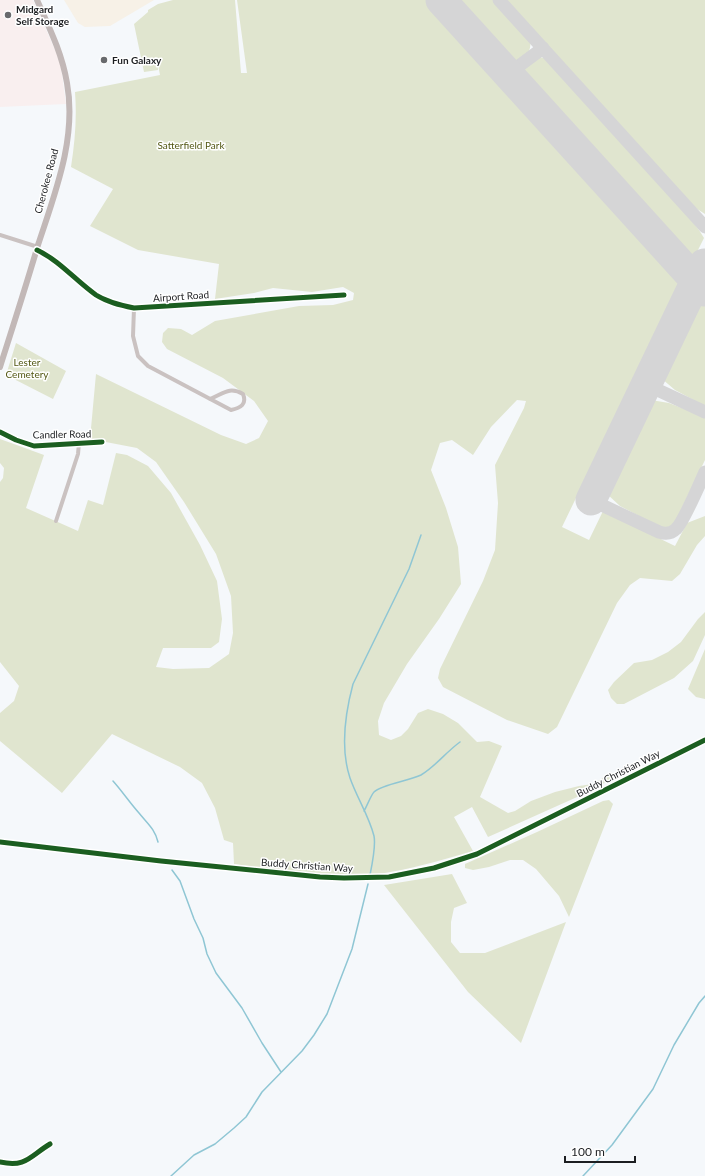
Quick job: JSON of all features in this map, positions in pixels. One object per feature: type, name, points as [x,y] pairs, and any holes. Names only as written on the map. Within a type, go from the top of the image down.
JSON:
[{"type":"street","name":"Cherokee Road","points":[[0,367],[61,173],[68,136],[69,110],[67,83],[61,56],[37,0]]},
{"type":"street","name":"Airport Road","points":[[0,235],[37,249],[106,301],[134,308],[344,295]]},
{"type":"street","points":[[134,308],[133,336],[138,356],[148,366],[210,399],[231,410],[238,409],[243,406],[245,400],[243,394],[232,390],[210,399]]},
{"type":"street","name":"Candler Road","points":[[0,432],[16,440],[34,446],[102,442]]},
{"type":"street","points":[[56,521],[78,454],[78,443]]},
{"type":"street","name":"Buddy Christian Way","points":[[0,842],[161,861],[320,877],[389,877],[434,868],[477,854],[705,740]]},
{"type":"street","points":[[0,1162],[10,1164],[24,1162],[32,1158],[50,1144]]},
{"type":"shaded area","points":[[0,0],[33,0],[61,67],[66,104],[0,107]]},
{"type":"shaded area","points":[[64,0],[154,0],[110,26],[85,27],[78,23]]},
{"type":"green space","name":"Satterfield Park","points":[[173,0],[235,0],[241,73],[247,73],[237,0],[427,0],[683,282],[580,500],[576,498],[562,527],[589,540],[603,511],[675,546],[687,523],[705,516],[705,536],[697,545],[680,574],[672,581],[640,578],[630,585],[617,603],[557,727],[548,734],[507,720],[443,687],[438,678],[440,669],[483,581],[495,550],[498,503],[495,465],[524,408],[526,401],[517,400],[491,427],[473,455],[452,440],[440,443],[431,470],[446,508],[458,547],[461,584],[439,619],[407,664],[384,703],[378,721],[379,735],[391,740],[401,736],[408,729],[418,713],[428,709],[443,714],[458,723],[477,742],[489,741],[502,746],[480,797],[508,813],[515,811],[531,801],[555,792],[593,784],[609,774],[617,775],[595,789],[488,837],[472,807],[454,817],[473,851],[403,870],[349,876],[307,874],[234,864],[233,843],[224,840],[215,808],[202,783],[180,767],[112,734],[62,793],[0,741],[0,713],[14,701],[19,686],[0,662],[0,482],[3,478],[4,468],[0,463],[0,439],[44,455],[26,508],[78,531],[88,500],[103,505],[116,453],[127,455],[148,466],[171,493],[200,545],[217,581],[222,619],[219,642],[211,648],[163,648],[156,667],[173,669],[209,668],[229,654],[233,633],[231,596],[216,554],[184,502],[156,462],[137,448],[90,439],[96,374],[221,435],[246,444],[259,438],[268,421],[254,401],[223,378],[167,349],[162,342],[163,333],[168,328],[181,329],[192,335],[215,321],[299,306],[333,305],[353,300],[354,293],[343,287],[312,292],[273,288],[254,293],[215,299],[219,264],[138,250],[90,226],[113,189],[71,167],[74,148],[76,111],[75,92],[160,75],[158,65],[158,70],[144,72],[134,24],[148,12],[148,10],[158,4]]},
{"type":"green space","points":[[455,0],[493,0],[529,39],[530,48],[525,56],[517,61],[508,59]]},
{"type":"green space","points":[[505,0],[705,0],[705,214],[697,209],[673,186]]},
{"type":"green space","points":[[540,57],[547,59],[682,208],[699,230],[704,238],[693,260],[527,79],[524,73],[527,65],[534,59]]},
{"type":"green space","points":[[698,299],[705,306],[705,406],[675,390],[661,378]]},
{"type":"green space","name":"Lester Cemetery","points":[[16,343],[66,371],[53,399],[6,375]]},
{"type":"green space","points":[[651,400],[669,403],[705,417],[705,460],[675,522],[672,526],[667,528],[660,527],[620,506],[607,494]]},
{"type":"green space","points":[[705,612],[705,635],[693,661],[674,678],[624,704],[617,704],[611,698],[608,690],[614,682],[634,663],[652,660],[668,652],[681,642]]},
{"type":"green space","points":[[705,649],[705,699],[696,697],[688,689]]},
{"type":"green space","points":[[609,800],[613,804],[569,917],[559,896],[536,869],[523,860],[510,860],[489,867],[473,870],[465,868],[465,864],[603,801]]},
{"type":"green space","points":[[452,874],[467,903],[454,908],[451,922],[451,942],[460,953],[485,953],[566,922],[521,1043],[468,992],[384,885]]},
{"type":"waterway","points":[[370,875],[373,861],[374,836],[350,778],[347,767],[344,743],[346,719],[353,684],[409,569],[421,535]]},
{"type":"waterway","points":[[364,811],[373,793],[378,789],[421,775],[460,742]]},
{"type":"waterway","points":[[113,781],[150,826],[155,833],[158,842]]},
{"type":"waterway","points":[[172,870],[180,881],[194,919],[203,938],[207,954],[216,973],[242,1008],[281,1072]]},
{"type":"waterway","points":[[171,1176],[194,1155],[215,1144],[246,1117],[262,1092],[302,1051],[314,1035],[327,1014],[352,949],[368,884]]},
{"type":"waterway","points":[[583,1176],[612,1145],[653,1089],[674,1045],[699,1003],[705,996]]},
{"type":"taxiway","points":[[499,0],[705,227]]},
{"type":"taxiway","points":[[508,74],[543,48]]},
{"type":"taxiway","points":[[647,385],[705,412]]},
{"type":"taxiway","points":[[591,500],[659,532],[670,533],[676,529],[683,519],[705,472]]},
{"type":"runway","points":[[441,0],[705,291]]},
{"type":"runway","points":[[591,500],[704,264]]},
{"type":"cycle path","points":[[37,250],[61,265],[96,295],[109,301],[134,308],[344,295]]},
{"type":"cycle path","points":[[0,432],[16,440],[34,446],[102,442]]},
{"type":"cycle path","points":[[0,842],[161,861],[320,877],[389,877],[434,868],[477,854],[705,740]]},
{"type":"cycle path","points":[[0,1162],[22,1162],[32,1157],[50,1144]]},
{"type":"place","name":"Midgard Self Storage","points":[[8,15]]},
{"type":"place","name":"Fun Galaxy","points":[[104,60]]}]
